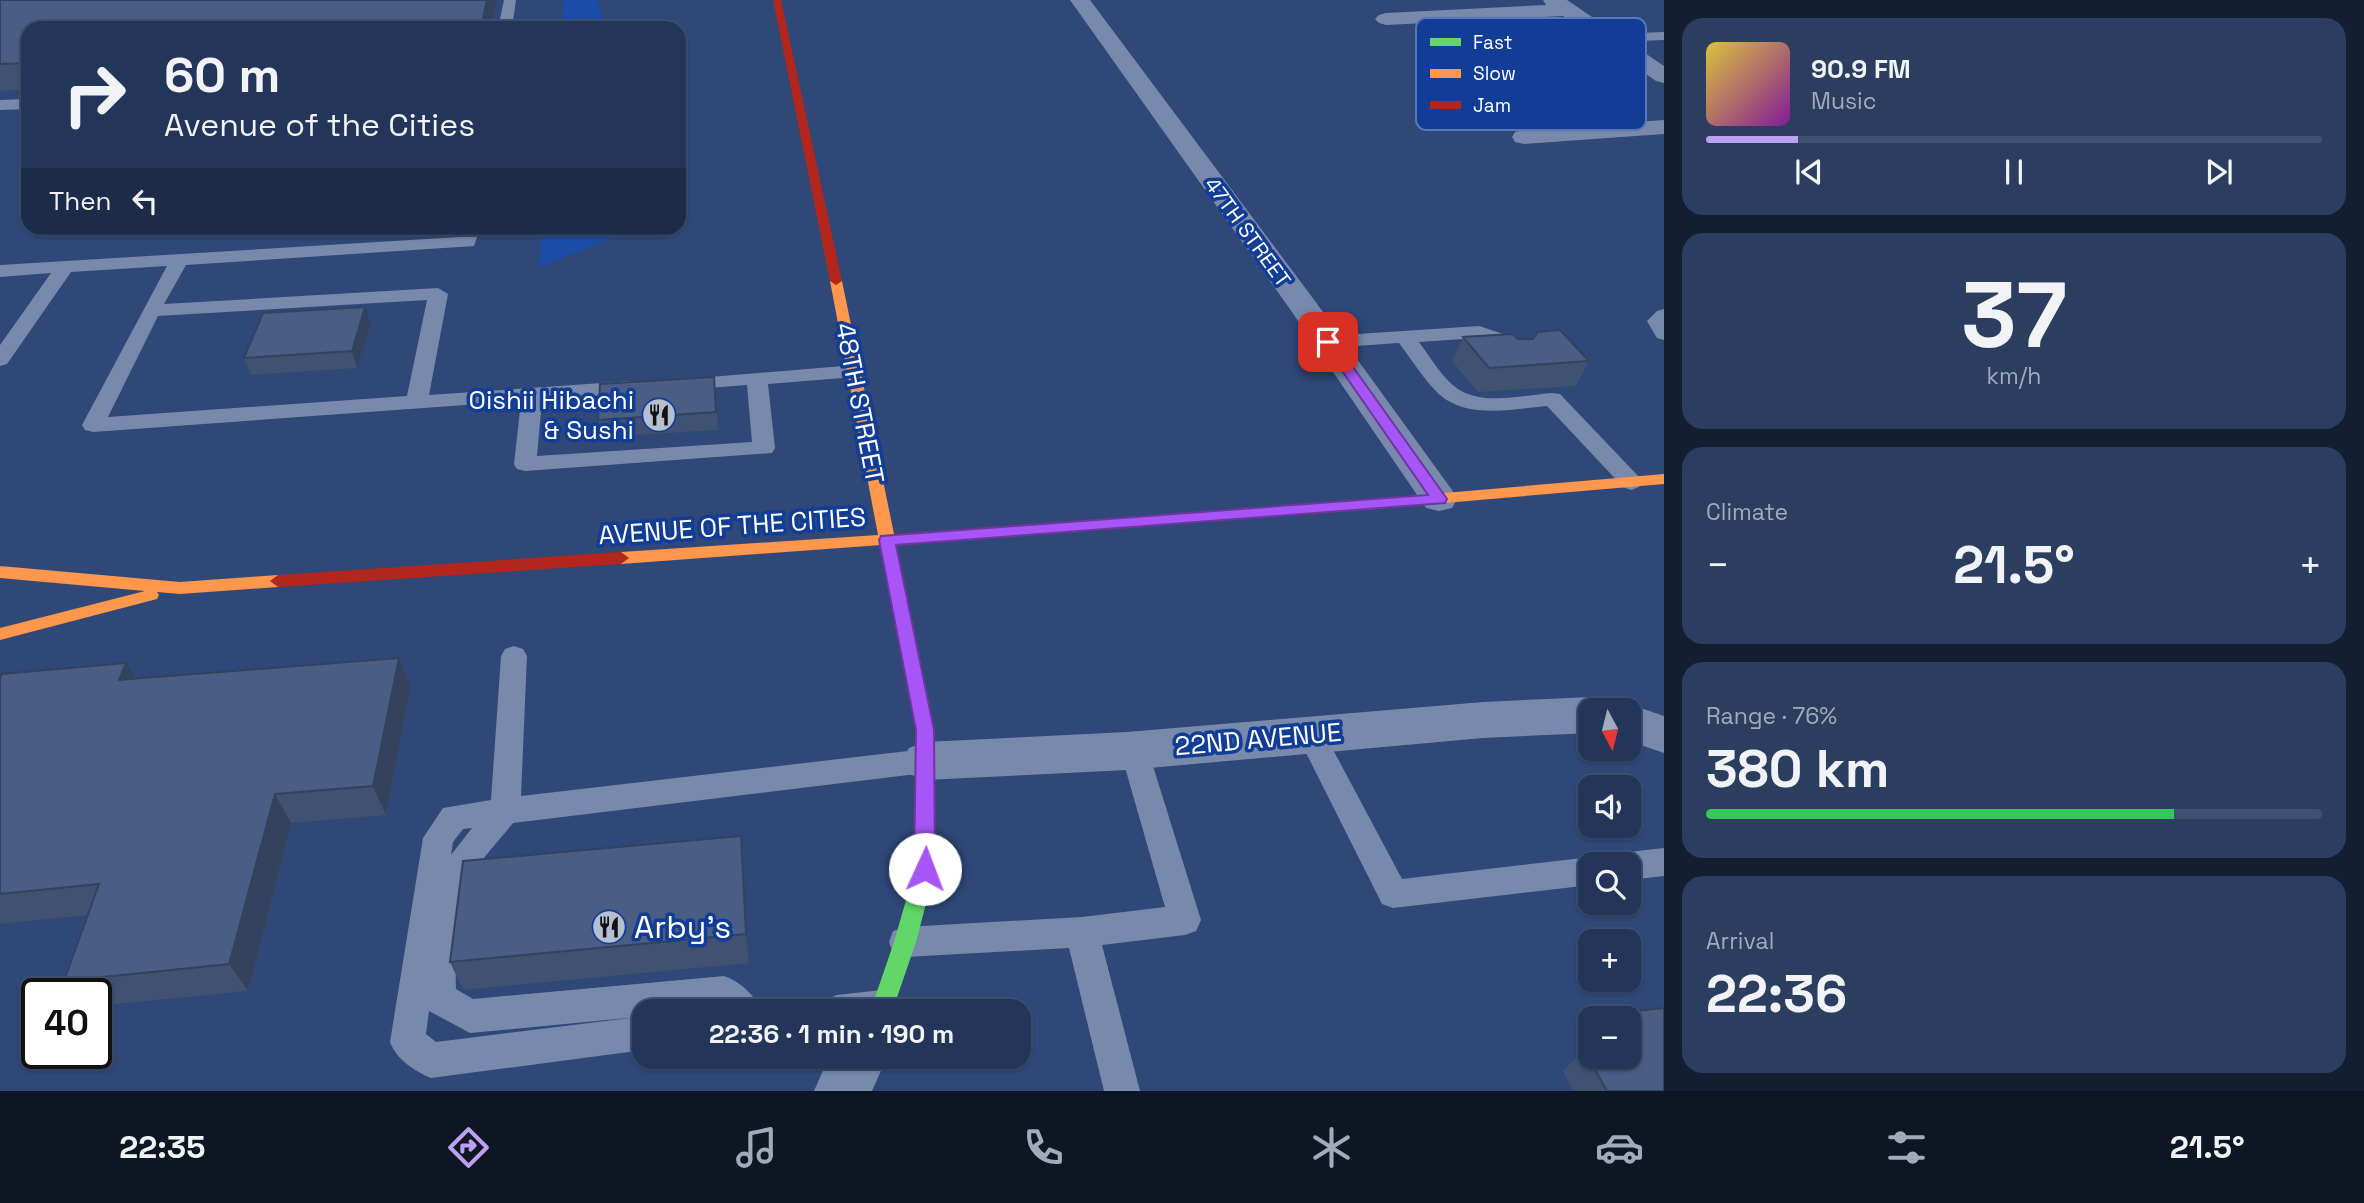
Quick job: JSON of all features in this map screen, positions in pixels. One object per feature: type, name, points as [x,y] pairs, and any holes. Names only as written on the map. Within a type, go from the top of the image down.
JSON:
[{"type":"street","name":"48TH STREET","points":[[777,0],[855,371],[925,730],[925,869],[905,942],[885,999]]},
{"type":"street","name":"47TH STREET","points":[[1080,0],[1439,499]]},
{"type":"street","points":[[1385,19],[1560,5],[1580,18]]},
{"type":"street","points":[[1646,63],[1664,75]]},
{"type":"street","points":[[1646,128],[1664,127]]},
{"type":"street","points":[[1524,137],[1622,130]]},
{"type":"street","name":"AVENUE OF THE CITIES","points":[[0,572],[180,588],[887,540],[1664,480]]},
{"type":"street","name":"AVENUE OF THE CITIES","points":[[0,634],[180,588]]},
{"type":"street","name":"22ND AVENUE","points":[[925,761],[1134,750],[1483,720],[1578,716]]},
{"type":"street","points":[[1642,727],[1664,735]]},
{"type":"street","points":[[842,1091],[853,1069]]},
{"type":"lane","points":[[506,21],[510,0]]},
{"type":"lane","points":[[1646,37],[1664,36]]},
{"type":"lane","points":[[0,106],[21,104]]},
{"type":"lane","points":[[0,271],[468,242],[470,235]]},
{"type":"lane","points":[[180,260],[93,425],[855,371]]},
{"type":"lane","points":[[0,360],[65,267]]},
{"type":"lane","points":[[151,311],[438,294],[417,402]]},
{"type":"lane","points":[[1664,314],[1657,321],[1664,334]]},
{"type":"lane","points":[[1328,342],[1479,332],[1489,334],[1514,357]]},
{"type":"lane","points":[[1404,337],[1449,392],[1462,400],[1481,403],[1547,394],[1631,482]]},
{"type":"lane","points":[[532,394],[525,464],[764,448],[757,378]]},
{"type":"lane","points":[[514,656],[505,811],[465,859],[448,890],[438,963],[439,998],[470,1016],[632,1001]]},
{"type":"lane","points":[[1311,734],[1393,894],[1578,873]]},
{"type":"lane","points":[[905,942],[1082,932],[1185,920],[1134,750]]},
{"type":"lane","points":[[632,1035],[431,1060],[407,1042],[438,838],[454,817],[925,761]]},
{"type":"lane","points":[[1641,865],[1664,862]]},
{"type":"lane","points":[[1082,932],[1122,1091]]},
{"type":"lane","points":[[650,999],[724,992],[731,999]]},
{"type":"shaded area","points":[[564,0],[599,0],[598,8],[604,21],[562,21]]},
{"type":"shaded area","points":[[541,235],[614,235],[614,237],[539,268]]},
{"type":"building","points":[[0,0],[487,0],[482,21],[21,21],[21,63],[0,64]]},
{"type":"building","points":[[365,307],[352,351],[244,358],[263,313]]},
{"type":"building","points":[[1560,330],[1589,361],[1489,368],[1463,337],[1512,334],[1518,339],[1533,339],[1538,332]]},
{"type":"building","points":[[714,377],[716,412],[598,420],[600,384]]},
{"type":"building","points":[[399,658],[373,786],[275,794],[229,964],[93,978],[65,978],[99,884],[0,894],[2,674],[126,663],[119,680]]},
{"type":"building","name":"Arby's","points":[[741,836],[746,934],[450,962],[463,861]]},
{"type":"building","points":[[1664,1008],[1664,1091],[1607,1091],[1595,1069],[1641,1069],[1641,1010]]},
{"type":"traffic: fast","points":[[885,999],[905,942],[925,869],[925,789]]},
{"type":"traffic: slow","points":[[836,281],[925,730],[925,789]]},
{"type":"traffic: slow","points":[[1363,505],[1664,479]]},
{"type":"traffic: slow","points":[[621,558],[894,539]]},
{"type":"traffic: slow","points":[[0,572],[180,588],[278,581]]},
{"type":"traffic: slow","points":[[0,634],[151,595]]},
{"type":"traffic: jam","points":[[777,0],[836,281]]},
{"type":"traffic: jam","points":[[894,539],[1363,505]]},
{"type":"traffic: jam","points":[[278,581],[621,558]]},
{"type":"place","name":"Oishii Hibachi & Sushi","points":[[659,415]]},
{"type":"place","name":"Arby's","points":[[609,927]]},
{"type":"route","points":[[925,869],[925,730],[887,540],[1439,499],[1328,342]]}]
